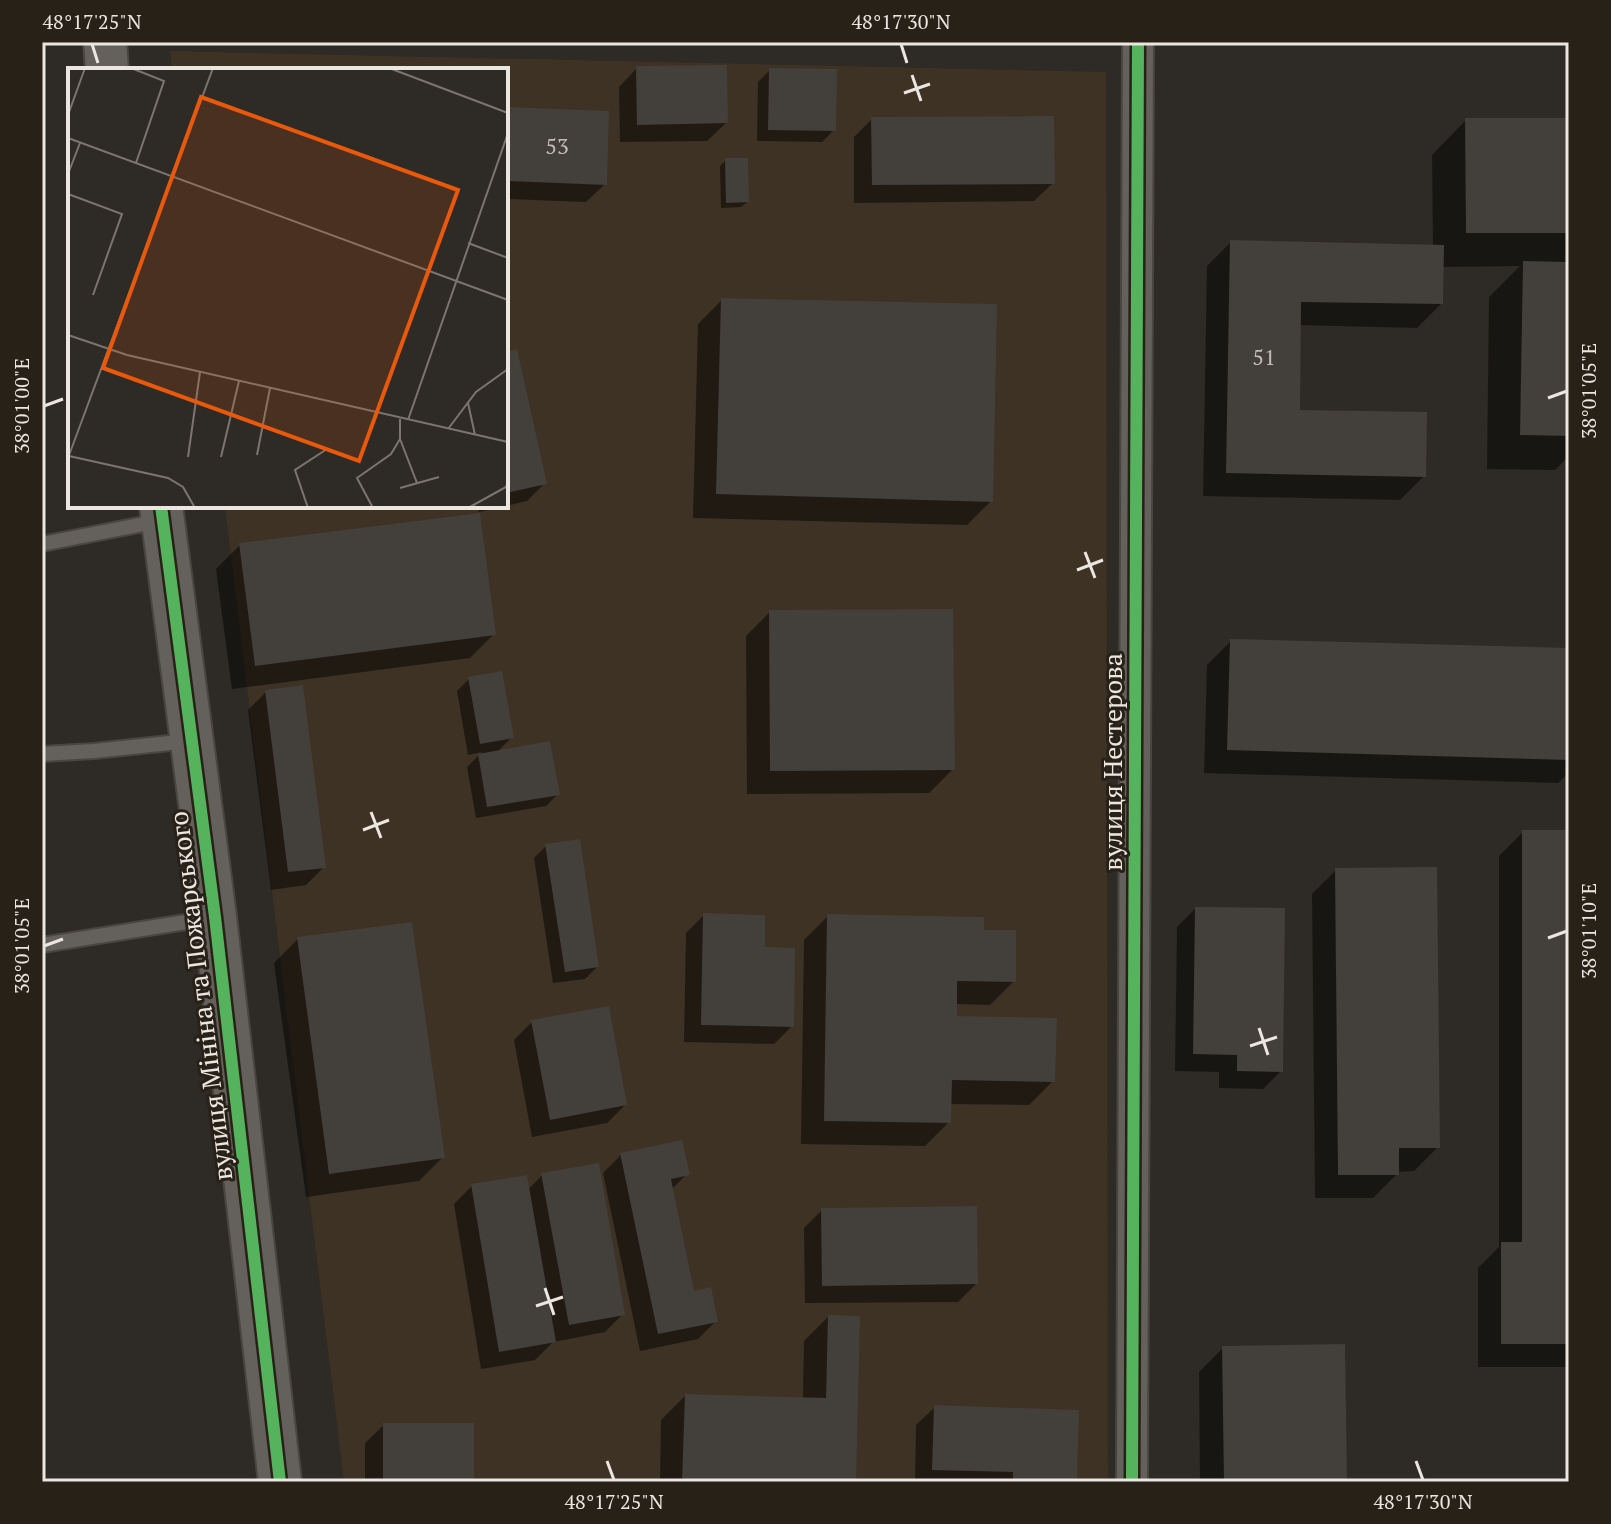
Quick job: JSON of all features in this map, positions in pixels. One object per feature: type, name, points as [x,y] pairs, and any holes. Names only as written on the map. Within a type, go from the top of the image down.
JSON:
[{"type":"street","points":[[105,42],[107,68]]},
{"type":"street","name":"вулиця Нестерова","points":[[1132,1482],[1138,42]]},
{"type":"street","name":"вулиця Мініна та Пожарського","points":[[162,513],[215,917],[280,1482]]},
{"type":"lane","points":[[42,544],[162,513]]},
{"type":"lane","points":[[42,754],[192,741]]},
{"type":"lane","points":[[42,945],[215,917]]},
{"type":"shaded area","points":[[170,51],[1106,72],[1108,1482],[344,1482],[225,508],[508,508],[508,68],[172,68]]},
{"type":"building","points":[[727,65],[728,123],[637,125],[636,66]]},
{"type":"building","points":[[769,68],[837,69],[836,131],[768,130]]},
{"type":"building","points":[[508,107],[609,111],[607,185],[508,181]]},
{"type":"building","points":[[1054,116],[1055,184],[872,185],[871,117]]},
{"type":"building","points":[[1465,118],[1569,118],[1569,233],[1466,233]]},
{"type":"building","points":[[725,158],[748,158],[749,202],[726,203]]},
{"type":"building","points":[[1230,240],[1444,245],[1443,304],[1301,302],[1300,410],[1427,412],[1426,477],[1226,473]]},
{"type":"building","points":[[1523,261],[1569,262],[1569,436],[1520,435]]},
{"type":"building","points":[[721,298],[997,304],[993,502],[716,494]]},
{"type":"building","points":[[517,349],[547,484],[508,493],[508,351]]},
{"type":"building","points":[[480,513],[496,635],[255,666],[239,543]]},
{"type":"building","points":[[953,609],[955,770],[770,771],[769,610]]},
{"type":"building","points":[[1230,639],[1569,648],[1569,760],[1227,750]]},
{"type":"building","points":[[502,671],[514,738],[480,744],[468,677]]},
{"type":"building","points":[[303,685],[326,868],[288,872],[265,690]]},
{"type":"building","points":[[550,741],[560,795],[487,807],[478,754]]},
{"type":"building","points":[[1522,830],[1569,830],[1569,1344],[1501,1344],[1501,1242],[1522,1242]]},
{"type":"building","points":[[580,839],[599,967],[565,972],[545,844]]},
{"type":"building","points":[[1437,867],[1440,1148],[1399,1148],[1399,1175],[1338,1175],[1335,868]]},
{"type":"building","points":[[1195,907],[1285,908],[1283,1072],[1237,1071],[1237,1055],[1193,1054]]},
{"type":"building","points":[[703,913],[765,915],[765,947],[795,948],[794,1027],[701,1025]]},
{"type":"building","points":[[827,914],[984,917],[984,930],[1016,930],[1016,982],[957,981],[957,1016],[1057,1018],[1055,1082],[952,1080],[951,1123],[824,1121]]},
{"type":"building","points":[[412,922],[445,1158],[329,1174],[297,937]]},
{"type":"building","points":[[609,1006],[627,1105],[550,1120],[531,1020]]},
{"type":"building","points":[[682,1140],[690,1175],[671,1179],[694,1291],[711,1287],[718,1322],[658,1334],[620,1153]]},
{"type":"building","points":[[599,1163],[625,1315],[569,1325],[541,1173]]},
{"type":"building","points":[[527,1175],[556,1342],[499,1352],[471,1184]]},
{"type":"building","points":[[977,1206],[978,1284],[822,1286],[821,1208]]},
{"type":"building","points":[[828,1315],[860,1316],[856,1482],[682,1482],[685,1394],[826,1398]]},
{"type":"building","points":[[1345,1344],[1347,1482],[1224,1482],[1222,1346]]},
{"type":"building","points":[[934,1405],[1079,1410],[1077,1482],[1013,1482],[1013,1472],[932,1470]]},
{"type":"building","points":[[383,1423],[474,1423],[474,1482],[383,1482]]},
{"type":"cycle path","points":[[1132,1482],[1138,42]]},
{"type":"cycle path","points":[[161,508],[215,917],[280,1482]]}]
